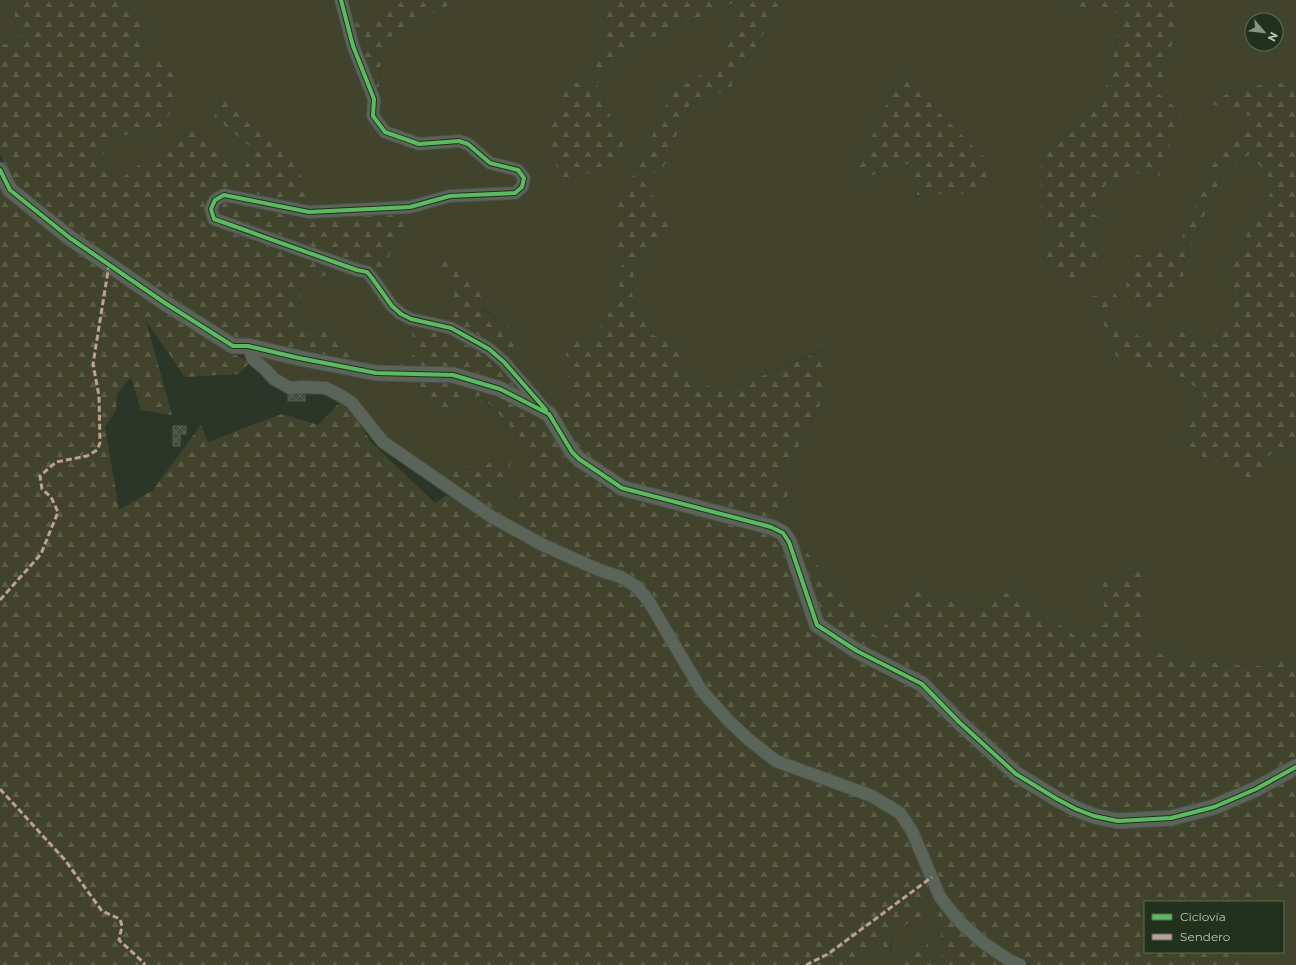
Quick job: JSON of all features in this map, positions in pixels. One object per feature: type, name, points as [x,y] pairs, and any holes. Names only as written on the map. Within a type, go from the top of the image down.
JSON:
[{"type":"street","points":[[341,0],[353,46],[374,99],[373,116],[384,132],[419,144],[459,142],[468,144],[490,163],[518,170],[524,178],[522,187],[515,193],[450,196],[410,207],[309,212],[224,195],[214,200],[211,209],[214,219],[357,270],[367,272],[392,306],[400,314],[411,319],[451,328],[489,349],[504,362],[549,414],[572,452],[578,459],[622,488],[771,527],[783,533],[789,542],[817,625],[857,651],[922,684],[959,722],[1016,774],[1076,809],[1094,816],[1118,821],[1171,818],[1214,807],[1256,789],[1296,767]]},
{"type":"street","points":[[0,170],[10,190],[70,238],[165,303],[233,346],[248,346],[299,358],[376,373],[453,375],[500,389],[549,414]]},
{"type":"street","points":[[248,346],[253,359],[274,379],[290,388],[326,388],[352,403],[383,442],[492,516],[543,545],[599,570],[610,572],[621,577],[637,588],[648,600],[701,690],[728,720],[748,739],[776,761],[872,796],[900,813],[912,831],[940,897],[951,911],[962,924],[985,944],[1009,960],[1020,965]]},
{"type":"green space","points":[[0,0],[12,0],[19,42],[0,45]]},
{"type":"green space","points":[[12,0],[117,0],[148,23],[140,57],[176,62],[180,98],[161,127],[117,137],[95,164],[119,180],[194,123],[243,171],[253,149],[214,117],[222,95],[297,160],[309,208],[224,190],[211,223],[356,274],[329,274],[302,283],[296,327],[325,331],[355,361],[249,339],[234,339],[169,297],[74,232],[15,185],[0,154],[0,45],[19,41]]},
{"type":"green space","points":[[117,0],[336,0],[382,136],[458,146],[515,174],[519,179],[518,185],[513,189],[409,202],[309,208],[222,95],[214,117],[253,149],[243,171],[194,123],[119,181],[95,164],[117,137],[161,127],[140,57],[148,23]]},
{"type":"green space","points":[[346,0],[390,0],[369,24]]},
{"type":"green space","points":[[390,0],[458,0],[383,41],[378,98],[357,43],[347,2],[369,23]]},
{"type":"green space","points":[[458,0],[607,0],[603,46],[587,85],[566,80],[629,159],[597,85],[627,48],[740,0],[724,61],[671,93],[636,172],[661,172],[690,104],[729,90],[784,0],[1057,0],[1093,10],[1123,13],[1102,104],[1041,159],[1058,224],[1045,260],[1104,253],[1081,237],[1111,218],[1082,212],[1108,182],[1134,173],[1159,176],[1157,93],[1154,72],[1180,33],[1179,0],[1296,0],[1296,87],[1274,81],[1204,101],[1264,119],[1212,165],[1176,251],[1183,289],[1184,262],[1224,171],[1250,154],[1275,185],[1230,264],[1234,307],[1215,344],[1173,327],[1157,342],[1140,337],[1097,307],[1116,356],[1163,363],[1204,394],[1180,446],[1268,456],[1296,441],[1296,664],[1277,653],[1263,666],[1229,665],[1146,651],[1145,566],[1102,583],[1105,624],[1083,641],[1010,590],[982,610],[917,590],[875,636],[789,530],[770,520],[792,489],[782,479],[824,397],[827,348],[725,392],[681,377],[681,346],[653,335],[632,294],[634,271],[676,228],[623,258],[616,303],[594,336],[566,344],[570,400],[555,410],[547,405],[508,359],[520,333],[483,309],[434,245],[454,297],[441,322],[413,315],[395,303],[378,278],[411,211],[450,201],[516,198],[528,177],[493,159],[470,141],[420,140],[387,128],[377,114],[383,41]],"holes":[[[900,73],[989,162],[917,195],[913,162],[852,182]]]},
{"type":"green space","points":[[607,0],[740,0],[627,48],[597,85],[629,159],[560,183],[549,131],[566,80],[587,85],[603,46]]},
{"type":"green space","points":[[740,0],[784,0],[729,90],[690,104],[661,173],[636,172],[671,93],[724,60]]},
{"type":"green space","points":[[1057,0],[1179,0],[1180,33],[1154,72],[1170,71],[1158,93],[1181,112],[1159,176],[1134,173],[1108,182],[1083,212],[1111,218],[1081,237],[1104,253],[1068,284],[1045,260],[1058,224],[1041,220],[1041,159],[1102,104],[1123,14],[1093,10]]},
{"type":"green space","points":[[900,73],[989,162],[983,193],[917,195],[913,162],[852,182]]},
{"type":"green space","points":[[1274,81],[1296,87],[1296,441],[1268,456],[1255,481],[1180,446],[1204,394],[1163,363],[1144,371],[1116,356],[1097,307],[1087,297],[1116,294],[1119,307],[1111,317],[1140,337],[1148,331],[1157,341],[1173,327],[1215,344],[1234,307],[1230,264],[1275,185],[1250,154],[1224,171],[1184,262],[1183,289],[1142,311],[1124,294],[1134,255],[1176,251],[1212,165],[1245,127],[1263,120],[1203,101]]},
{"type":"green space","points":[[636,172],[676,228],[634,271],[632,294],[653,335],[681,346],[681,377],[725,392],[828,348],[824,397],[782,479],[792,489],[770,520],[625,482],[577,449],[555,410],[570,399],[565,344],[594,336],[616,303],[623,258],[613,250],[616,200]]},
{"type":"green space","points":[[0,185],[161,309],[231,353],[250,362],[239,374],[185,377],[146,321],[172,415],[141,410],[131,377],[117,394],[116,410],[105,427],[119,510],[153,490],[201,425],[208,442],[282,414],[318,425],[341,401],[350,407],[370,441],[435,503],[450,493],[635,591],[745,742],[860,796],[897,816],[903,824],[930,885],[923,915],[895,931],[889,952],[878,940],[849,965],[0,965]]},
{"type":"green space","points":[[225,200],[309,217],[411,211],[378,278],[218,216],[216,209],[218,203]]},
{"type":"green space","points":[[433,244],[482,288],[483,310],[520,333],[508,359],[441,322],[454,297]]},
{"type":"green space","points":[[329,274],[356,274],[365,277],[410,324],[416,353],[399,366],[377,366],[355,361],[325,331],[296,327],[302,283]]},
{"type":"green space","points":[[410,324],[449,333],[487,353],[501,365],[527,395],[503,382],[455,368],[399,366],[416,353]]},
{"type":"green space","points":[[256,355],[414,381],[447,411],[480,395],[535,452],[512,509],[493,497],[512,460],[436,472],[387,438],[355,400],[291,383],[277,376]]},
{"type":"green space","points":[[414,381],[452,381],[497,395],[545,420],[567,459],[610,491],[768,533],[778,538],[783,546],[811,630],[854,657],[918,689],[954,728],[1118,828],[1296,775],[1296,884],[1259,891],[1256,901],[1144,901],[1144,953],[1244,953],[1241,965],[1031,965],[1011,956],[978,933],[944,895],[896,804],[877,793],[778,757],[753,738],[705,688],[652,598],[600,566],[545,541],[494,513],[436,472],[513,459],[493,497],[512,509],[534,452],[481,395],[447,411]]},
{"type":"green space","points":[[789,530],[875,636],[917,590],[982,610],[1010,590],[1083,641],[1105,624],[1102,583],[1146,566],[1146,651],[1229,665],[1263,666],[1277,653],[1296,664],[1296,759],[1254,783],[1212,800],[1170,811],[1119,814],[1098,810],[1060,793],[1019,768],[963,716],[926,678],[860,645],[823,621]]},
{"type":"green space","points":[[1296,884],[1296,965],[1241,965],[1244,953],[1284,953],[1284,901],[1256,901],[1258,891]]},
{"type":"green space","points":[[930,885],[936,899],[944,955],[928,964],[928,942],[901,951],[896,965],[849,965],[878,940],[890,952],[895,931],[923,914]]},
{"type":"green space","points":[[936,899],[1009,965],[896,965],[901,951],[928,942],[928,964],[944,955]]},
{"type":"building","points":[[288,393],[305,393],[305,401],[288,401]]},
{"type":"building","points":[[173,426],[186,426],[186,434],[180,434],[180,446],[173,446]]},
{"type":"marked path","points":[[0,600],[41,554],[58,512],[51,497],[42,489],[40,476],[56,462],[87,456],[97,450],[100,443],[99,396],[93,364],[109,265]]},
{"type":"marked path","points":[[0,789],[65,860],[102,911],[120,919],[122,926],[119,940],[144,963],[144,965]]},
{"type":"marked path","points":[[806,965],[828,954],[932,877]]},
{"type":"cycle path","points":[[341,0],[353,46],[374,99],[373,116],[385,132],[419,144],[459,141],[468,144],[490,163],[518,170],[524,178],[522,187],[515,193],[450,196],[410,207],[309,212],[224,195],[215,200],[211,209],[214,219],[357,270],[367,272],[392,306],[401,314],[411,319],[451,328],[489,349],[504,362],[546,410]]},
{"type":"cycle path","points":[[0,170],[10,190],[70,238],[165,303],[233,346],[248,346],[299,358],[376,373],[453,375],[500,389],[549,414],[572,452],[579,459],[622,488],[771,527],[783,533],[789,542],[817,625],[857,651],[922,684],[959,722],[1016,774],[1076,809],[1094,816],[1118,821],[1171,818],[1214,807],[1256,789],[1296,767]]}]
